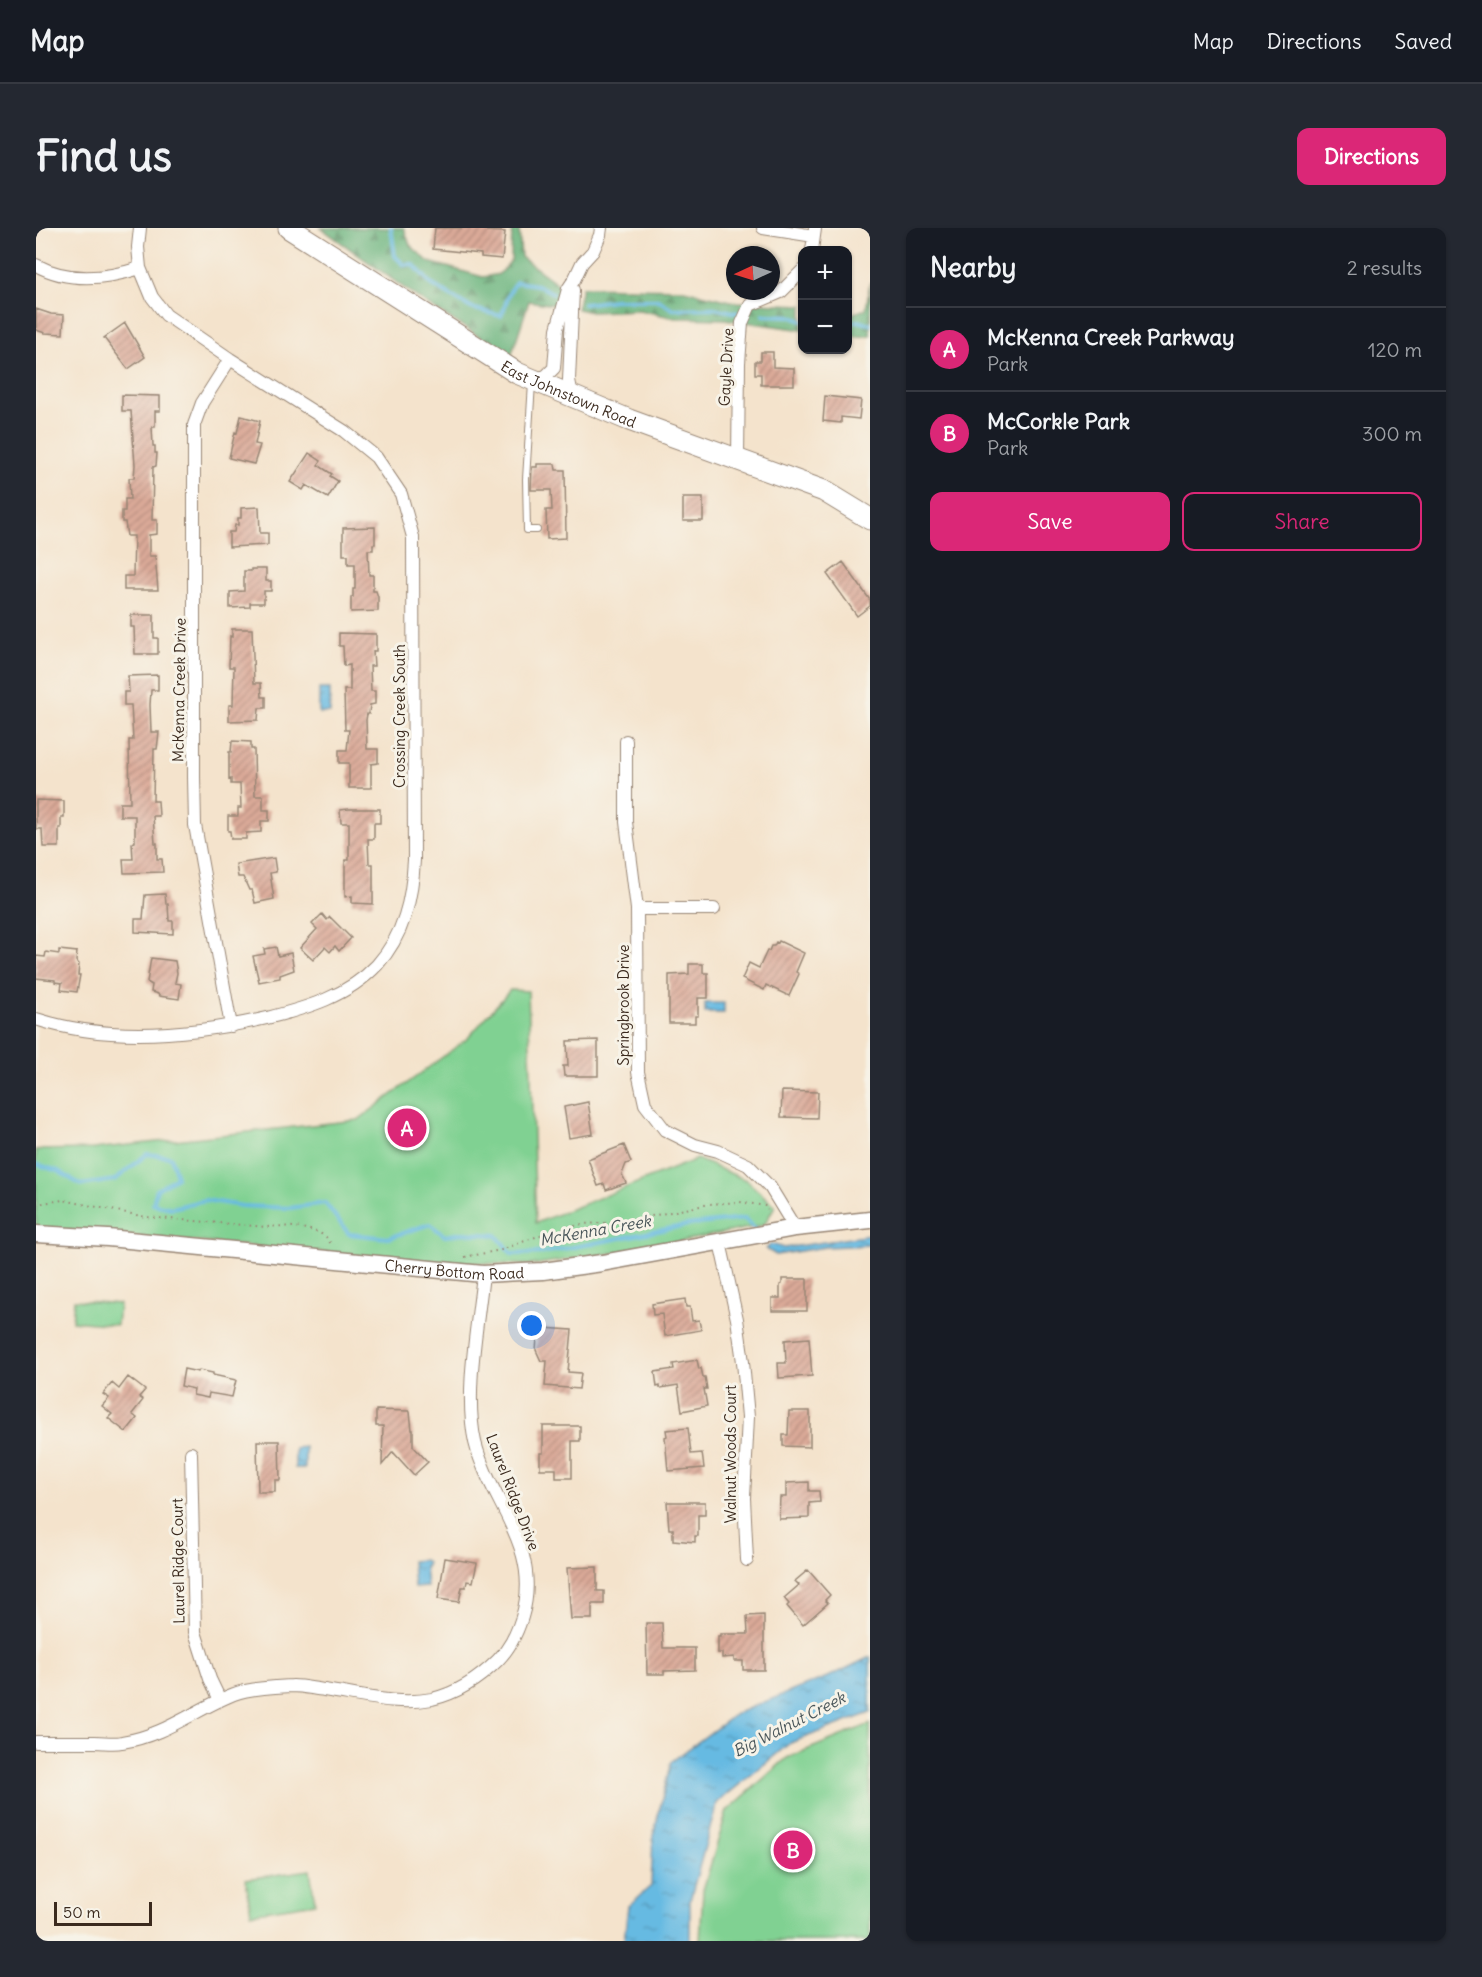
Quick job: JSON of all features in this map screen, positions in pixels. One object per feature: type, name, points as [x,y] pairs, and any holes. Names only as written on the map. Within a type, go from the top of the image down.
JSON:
[{"type":"highway","name":"East Johnstown Road","points":[[288,228],[517,373],[576,399],[824,491],[870,519]]},
{"type":"main road","name":"Cherry Bottom Road","points":[[36,1234],[108,1238],[483,1274],[543,1271],[795,1228],[870,1220]]},
{"type":"street","name":"Crossing Creek South","points":[[36,1019],[92,1030],[132,1034],[177,1033],[231,1026],[292,1012],[329,999],[353,985],[376,966],[390,947],[406,917],[412,891],[414,848],[413,537],[401,494],[376,457],[344,431],[230,359],[166,315],[152,297],[141,268],[138,247],[140,228]]},
{"type":"street","points":[[532,380],[546,376],[554,368],[560,311],[568,289],[582,263],[593,251],[601,228]]},
{"type":"street","points":[[763,228],[814,232]]},
{"type":"street","points":[[36,265],[68,277],[93,278],[118,276],[141,268]]},
{"type":"street","name":"Gayle Drive","points":[[738,460],[739,363],[742,323],[750,304],[781,292],[798,275]]},
{"type":"street","points":[[574,280],[569,380],[576,399]]},
{"type":"street","name":"McKenna Creek Drive","points":[[230,359],[202,403],[194,425],[194,777],[195,825],[231,1026]]},
{"type":"street","name":"Springbrook Drive","points":[[626,741],[626,822],[637,909],[638,1072],[645,1104],[665,1130],[695,1145],[718,1151],[748,1165],[770,1187],[795,1228]]},
{"type":"street","points":[[637,909],[714,909]]},
{"type":"street","name":"Walnut Woods Court","points":[[720,1242],[737,1319],[748,1417],[744,1498],[747,1560]]},
{"type":"street","name":"Laurel Ridge Drive","points":[[36,1742],[122,1743],[168,1728],[237,1693],[295,1686],[385,1699],[411,1701],[433,1699],[449,1694],[480,1676],[503,1655],[512,1643],[524,1609],[527,1589],[526,1569],[514,1528],[481,1460],[475,1441],[473,1376],[483,1274]]},
{"type":"street","name":"Laurel Ridge Court","points":[[191,1453],[195,1632],[210,1679],[220,1700]]},
{"type":"lane","points":[[556,348],[571,349]]},
{"type":"lane","points":[[532,380],[527,509],[528,530],[537,530]]},
{"type":"path","points":[[36,1204],[63,1200],[146,1217],[267,1227],[282,1226],[308,1230],[326,1237],[333,1248]]},
{"type":"path","points":[[464,1257],[501,1250],[546,1233],[583,1224],[623,1222],[709,1204],[740,1202],[766,1206],[767,1209]]},
{"type":"green space","points":[[321,228],[404,228],[410,245],[429,262],[483,277],[499,274],[511,261],[512,228],[519,228],[521,257],[562,287],[554,305],[529,301],[511,356],[425,303]]},
{"type":"green space","points":[[870,282],[870,336],[852,337],[852,314],[866,309]]},
{"type":"green space","points":[[582,287],[680,289],[735,302],[798,305],[798,329],[724,319],[675,318],[639,310],[592,312],[577,309]]},
{"type":"green space","points":[[510,990],[528,991],[536,1223],[697,1159],[746,1180],[775,1206],[764,1225],[641,1249],[531,1265],[424,1261],[36,1228],[36,1150],[93,1149],[358,1120],[468,1038]]},
{"type":"green space","points":[[74,1300],[119,1304],[117,1325],[72,1321]]},
{"type":"green space","points":[[870,1724],[870,1941],[700,1941],[703,1890],[727,1811],[787,1758]]},
{"type":"green space","points":[[310,1870],[315,1903],[251,1913],[246,1879]]},
{"type":"water","points":[[319,689],[330,689],[330,713],[319,713]]},
{"type":"water","points":[[705,1003],[724,1003],[724,1013],[705,1013]]},
{"type":"water","points":[[870,1235],[870,1245],[825,1247],[776,1255],[766,1249],[771,1244],[784,1248]]},
{"type":"water","points":[[305,1447],[305,1468],[295,1468],[295,1448]]},
{"type":"water","points":[[412,1561],[427,1562],[425,1567],[427,1587],[414,1588]]},
{"type":"water","name":"Big Walnut Creek","points":[[870,1657],[870,1713],[790,1743],[717,1803],[690,1900],[690,1941],[624,1941],[628,1906],[651,1886],[653,1837],[671,1762],[737,1713],[835,1674]]},
{"type":"building","points":[[435,228],[488,228],[487,231],[505,232],[502,259],[481,257],[481,254],[433,249]]},
{"type":"building","points":[[36,309],[64,315],[63,334],[36,330]]},
{"type":"building","points":[[125,323],[145,357],[128,369],[104,338]]},
{"type":"building","points":[[761,352],[773,352],[773,367],[794,368],[794,385],[761,385],[761,374],[755,374],[755,361],[761,361]]},
{"type":"building","points":[[122,395],[160,396],[160,411],[155,411],[155,427],[152,427],[153,446],[157,453],[156,466],[153,467],[152,520],[157,520],[157,534],[149,535],[149,556],[155,556],[158,590],[124,590],[124,576],[133,576],[134,536],[127,536],[125,522],[122,522],[122,511],[125,511],[125,499],[130,499],[129,478],[134,478],[135,465],[131,411],[122,411]]},
{"type":"building","points":[[825,396],[861,400],[859,419],[841,417],[841,423],[823,421]]},
{"type":"building","points":[[241,416],[260,421],[255,444],[260,445],[254,464],[229,458]]},
{"type":"building","points":[[309,453],[321,461],[318,465],[338,481],[328,498],[306,485],[303,490],[290,482]]},
{"type":"building","points":[[537,464],[555,464],[556,470],[565,470],[566,538],[547,539],[546,510],[552,510],[551,490],[531,490],[532,467],[537,467]]},
{"type":"building","points":[[683,498],[703,498],[703,521],[683,521]]},
{"type":"building","points":[[259,507],[260,533],[268,533],[268,545],[229,547],[229,532],[234,532],[235,525],[238,525],[241,508]]},
{"type":"building","points":[[375,527],[375,544],[373,544],[373,550],[368,550],[369,575],[373,575],[373,591],[376,591],[378,597],[378,611],[351,612],[351,597],[355,589],[355,564],[348,564],[348,555],[343,555],[343,528]]},
{"type":"building","points":[[843,562],[870,600],[870,606],[857,616],[827,574]]},
{"type":"building","points":[[251,569],[266,569],[266,581],[271,581],[271,591],[264,591],[264,603],[250,603],[250,607],[230,608],[230,592],[244,591],[244,571],[251,571]]},
{"type":"building","points":[[131,615],[154,615],[154,638],[158,638],[158,654],[135,654]]},
{"type":"building","points":[[232,629],[252,629],[254,683],[261,683],[262,697],[266,697],[266,708],[259,708],[258,720],[229,721],[229,705],[233,705],[234,667],[229,667]]},
{"type":"building","points":[[339,633],[376,634],[376,651],[373,651],[374,666],[370,666],[371,691],[375,691],[375,704],[370,705],[366,720],[367,749],[378,749],[378,763],[371,764],[371,788],[349,788],[349,763],[339,763],[339,750],[347,750],[349,730],[345,730],[344,690],[350,690],[350,665],[344,666],[343,646],[339,646]]},
{"type":"building","points":[[158,675],[158,690],[151,690],[150,705],[151,732],[159,732],[157,749],[154,749],[153,801],[158,801],[159,816],[153,816],[157,859],[162,859],[163,872],[124,873],[123,859],[133,859],[135,816],[120,816],[120,803],[130,803],[129,740],[133,740],[131,705],[124,705],[124,692],[129,692],[128,676]]},
{"type":"building","points":[[232,741],[251,742],[251,749],[254,749],[255,796],[263,796],[263,810],[269,810],[269,821],[261,821],[261,832],[246,833],[246,839],[231,839],[230,831],[228,831],[228,816],[238,816],[238,808],[241,808],[240,784],[231,784],[231,779],[229,780],[229,752],[231,752]]},
{"type":"building","points":[[36,800],[64,801],[64,817],[61,817],[61,828],[59,828],[59,847],[43,847],[42,829],[36,829]]},
{"type":"building","points":[[380,809],[380,823],[374,823],[374,839],[368,839],[369,864],[373,864],[373,904],[352,903],[352,896],[345,897],[345,860],[349,860],[349,823],[341,823],[340,810]]},
{"type":"building","points":[[274,858],[276,872],[270,873],[274,899],[255,903],[252,890],[249,890],[243,877],[238,877],[236,864]]},
{"type":"building","points":[[165,894],[169,921],[173,921],[173,934],[135,932],[135,919],[143,919],[145,895]]},
{"type":"building","points":[[322,914],[327,920],[330,917],[351,938],[339,951],[335,946],[330,952],[325,947],[313,960],[300,948],[317,929],[312,924]]},
{"type":"building","points":[[779,941],[804,953],[796,972],[799,974],[789,996],[766,985],[764,990],[742,979],[749,963],[759,968],[767,951]]},
{"type":"building","points":[[276,947],[278,956],[291,953],[294,970],[280,975],[280,978],[259,982],[253,956],[265,954],[264,949]]},
{"type":"building","points":[[59,950],[77,952],[76,961],[79,964],[78,975],[80,975],[77,992],[61,990],[62,983],[55,982],[55,980],[36,978],[36,956],[45,957],[46,952],[59,954]]},
{"type":"building","points":[[151,958],[175,961],[177,973],[175,983],[181,984],[179,999],[159,996],[151,992],[152,985],[147,982]]},
{"type":"building","points":[[689,964],[703,964],[703,973],[708,973],[708,998],[698,998],[698,1016],[695,1016],[695,1023],[669,1023],[669,975],[689,974]]},
{"type":"building","points":[[598,1040],[598,1076],[564,1076],[563,1066],[568,1066],[567,1041]]},
{"type":"building","points":[[782,1091],[818,1092],[817,1118],[781,1117]]},
{"type":"building","points":[[588,1102],[593,1134],[569,1138],[564,1107]]},
{"type":"building","points":[[624,1145],[631,1162],[626,1164],[622,1174],[626,1183],[606,1190],[604,1184],[598,1186],[588,1159]]},
{"type":"building","points":[[782,1279],[807,1279],[807,1311],[772,1311],[772,1298],[780,1298]]},
{"type":"building","points":[[685,1299],[686,1307],[690,1307],[692,1321],[699,1320],[701,1330],[665,1336],[662,1314],[653,1315],[652,1304]]},
{"type":"building","points":[[543,1328],[572,1330],[568,1372],[581,1373],[579,1389],[545,1386],[547,1361],[541,1361],[536,1350],[537,1338]]},
{"type":"building","points":[[809,1338],[812,1376],[779,1378],[778,1363],[786,1363],[785,1340]]},
{"type":"building","points":[[697,1360],[699,1369],[701,1368],[703,1377],[705,1377],[707,1389],[704,1389],[707,1406],[682,1411],[678,1385],[657,1387],[655,1372],[674,1369],[673,1364]]},
{"type":"building","points":[[184,1369],[198,1372],[199,1370],[236,1380],[232,1397],[209,1393],[208,1398],[193,1395],[194,1389],[181,1386]]},
{"type":"building","points":[[128,1377],[145,1390],[139,1397],[143,1400],[132,1414],[137,1418],[126,1432],[108,1418],[112,1414],[102,1406],[109,1398],[103,1394],[112,1383],[119,1389]]},
{"type":"building","points":[[376,1410],[410,1412],[413,1446],[428,1462],[414,1475],[393,1452],[382,1465],[383,1426],[376,1426]]},
{"type":"building","points":[[789,1411],[810,1411],[810,1447],[783,1446],[783,1435],[788,1435]]},
{"type":"building","points":[[543,1426],[580,1426],[580,1441],[572,1441],[572,1478],[556,1478],[556,1469],[540,1469],[540,1453],[543,1453]]},
{"type":"building","points":[[688,1428],[691,1454],[702,1453],[704,1468],[668,1471],[666,1430]]},
{"type":"building","points":[[257,1441],[279,1441],[280,1480],[275,1480],[275,1492],[258,1492]]},
{"type":"building","points":[[809,1482],[809,1491],[819,1491],[820,1502],[809,1503],[809,1518],[779,1519],[780,1497],[786,1497],[786,1483]]},
{"type":"building","points":[[667,1502],[705,1502],[705,1515],[698,1515],[698,1536],[695,1536],[695,1542],[673,1540],[673,1529],[669,1529]]},
{"type":"building","points":[[445,1558],[477,1563],[473,1582],[467,1581],[466,1587],[462,1587],[459,1602],[438,1599]]},
{"type":"building","points":[[597,1567],[597,1591],[604,1591],[604,1604],[592,1604],[592,1619],[571,1619],[567,1568]]},
{"type":"building","points":[[808,1570],[830,1595],[825,1600],[828,1603],[803,1625],[787,1606],[789,1604],[784,1598],[799,1585],[795,1581]]},
{"type":"building","points":[[764,1615],[764,1670],[743,1670],[743,1661],[734,1661],[734,1657],[722,1658],[722,1653],[718,1653],[720,1634],[748,1634],[747,1616]]},
{"type":"building","points":[[646,1623],[662,1623],[663,1648],[695,1648],[695,1670],[647,1674]]},
{"type":"waterway","points":[[391,228],[395,256],[404,265],[413,264],[431,284],[471,308],[501,316],[510,290],[516,282],[537,285],[553,293]]},
{"type":"waterway","points":[[584,304],[615,300],[658,300],[673,309],[714,308],[738,313]]},
{"type":"waterway","points":[[763,315],[790,316],[798,319]]},
{"type":"waterway","points":[[852,322],[870,324]]},
{"type":"waterway","name":"McKenna Creek","points":[[36,1164],[58,1171],[81,1185],[115,1180],[147,1154],[171,1157],[177,1177],[157,1189],[153,1204],[172,1208],[205,1200],[242,1206],[290,1208],[325,1203],[349,1234],[388,1238],[430,1224],[445,1236],[462,1233],[496,1235],[512,1254],[543,1253],[688,1225],[745,1219],[755,1230]]},
{"type":"place","name":"McKenna Creek Parkway","points":[[407,1128]]},
{"type":"place","name":"McCorkle Park","points":[[793,1850]]}]
